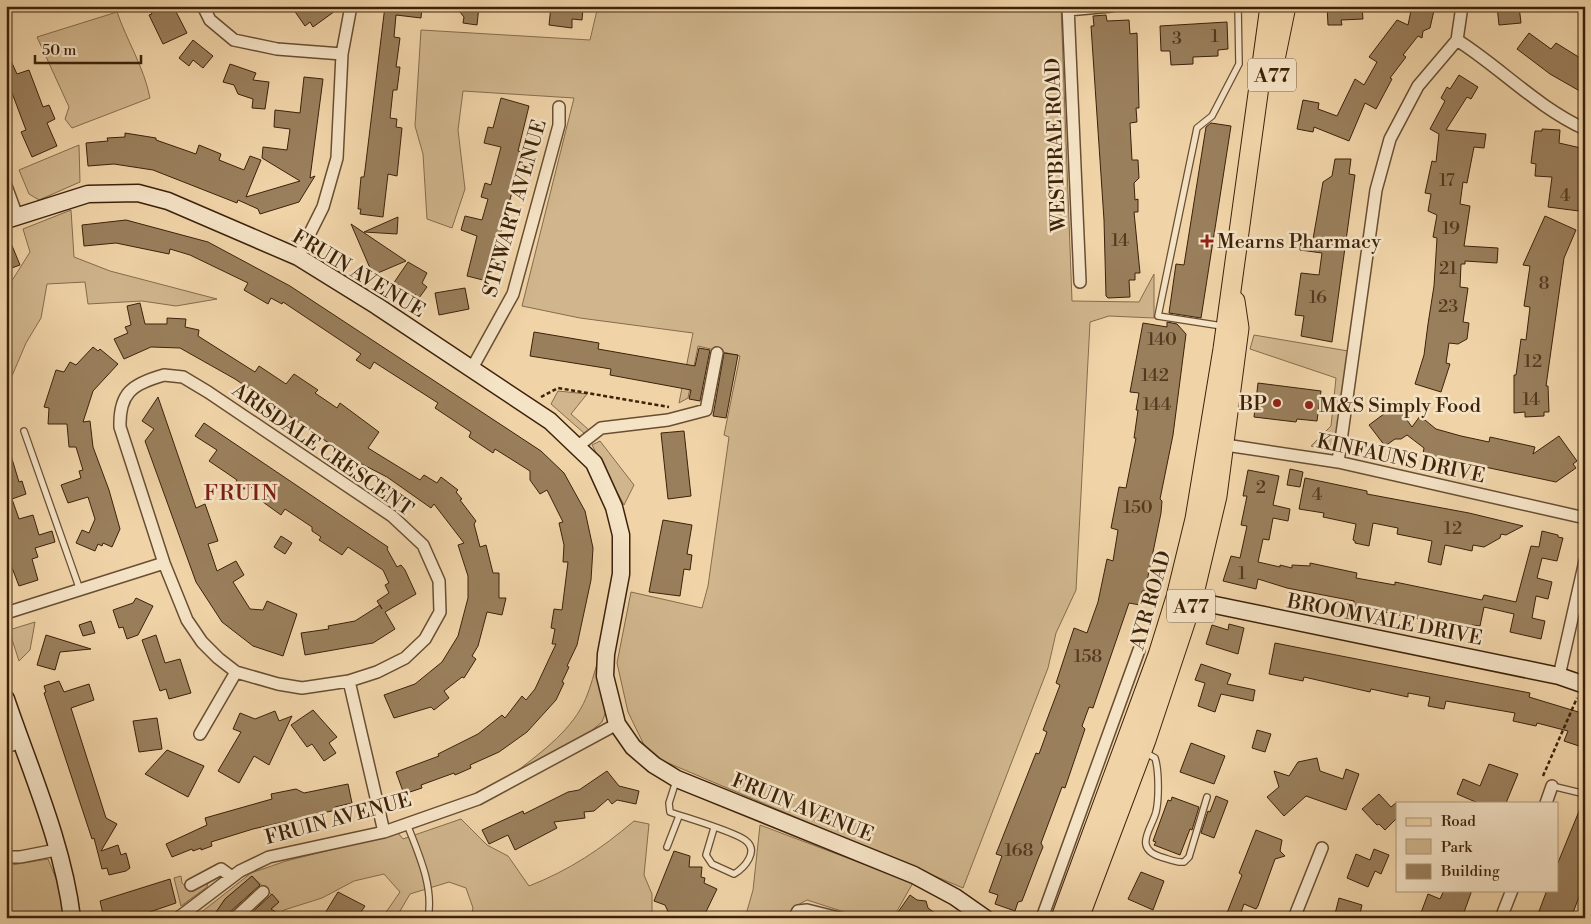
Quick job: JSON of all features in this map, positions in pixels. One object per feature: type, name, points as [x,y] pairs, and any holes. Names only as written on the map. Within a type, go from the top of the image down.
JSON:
[{"type":"main road","name":"AYR ROAD","points":[[1079,918],[1134,749],[1158,655],[1184,599],[1195,519],[1217,443],[1233,328],[1232,280],[1270,6]]},
{"type":"main road","name":"AYR ROAD","points":[[1251,141],[1267,99],[1286,6]]},
{"type":"main road","name":"AYR ROAD","points":[[1061,918],[1134,749]]},
{"type":"street","points":[[203,6],[210,20],[234,40],[277,49],[342,54]]},
{"type":"street","points":[[298,257],[323,207],[337,158],[342,54],[351,6]]},
{"type":"street","points":[[1068,8],[1111,6]]},
{"type":"street","points":[[1338,462],[1376,190],[1390,139],[1418,86],[1457,40],[1462,6]]},
{"type":"street","name":"WESTBRAE ROAD","points":[[1068,8],[1080,282]]},
{"type":"street","points":[[1457,40],[1474,51],[1519,88],[1585,129]]},
{"type":"street","name":"STEWART AVENUE","points":[[471,370],[513,294],[559,125],[559,107]]},
{"type":"street","points":[[6,186],[12,218]]},
{"type":"street","name":"FRUIN AVENUE","points":[[12,218],[88,194],[138,193],[168,201],[298,257],[378,306],[471,370],[550,421],[594,463],[614,507],[621,535],[621,574],[606,654],[605,676],[617,724],[633,747],[654,766],[677,779],[914,875],[955,897],[984,918]]},
{"type":"street","points":[[578,446],[601,428],[668,420],[706,410],[717,353]]},
{"type":"street","name":"ARISDALE CRESCENT","points":[[164,375],[183,377],[208,392],[392,516],[424,545],[439,581],[440,612],[425,639],[405,658],[377,672],[349,681],[302,688],[278,684],[236,672],[202,642],[187,620],[164,563],[120,428],[120,410],[127,393],[143,381],[164,375]]},
{"type":"street","name":"KINFAUNS DRIVE","points":[[1217,443],[1338,462],[1585,518]]},
{"type":"street","points":[[1559,676],[1585,561]]},
{"type":"street","points":[[6,613],[164,563]]},
{"type":"street","name":"BROOMVALE DRIVE","points":[[1184,599],[1559,676],[1583,685]]},
{"type":"street","name":"AYR ROAD","points":[[1042,918],[1139,650]]},
{"type":"street","points":[[200,734],[236,672]]},
{"type":"street","points":[[349,681],[384,832]]},
{"type":"street","points":[[6,699],[14,745],[56,850],[69,891],[72,918]]},
{"type":"street","name":"FRUIN AVENUE","points":[[178,918],[190,914],[232,877],[269,857],[384,832],[478,799],[617,724]]},
{"type":"street","points":[[1546,802],[1552,786]]},
{"type":"street","points":[[1294,918],[1322,848]]},
{"type":"street","points":[[6,857],[20,857],[56,850]]},
{"type":"street","points":[[191,885],[221,869],[232,877]]},
{"type":"street","points":[[235,918],[263,892]]},
{"type":"street","points":[[1501,918],[1511,892]]},
{"type":"street","points":[[794,918],[798,911],[807,910],[839,918]]},
{"type":"lane","points":[[1233,328],[1158,316],[1197,128],[1212,116],[1239,64],[1238,6]]},
{"type":"lane","points":[[24,431],[80,590]]},
{"type":"lane","points":[[1134,749],[1155,758],[1157,766],[1156,812],[1147,832],[1145,843],[1148,849],[1157,856],[1184,862],[1189,857],[1207,797]]},
{"type":"lane","points":[[677,779],[669,803],[670,812],[679,816],[714,828],[744,839],[749,845],[750,856],[745,867],[734,874],[712,864],[706,855],[714,828]]},
{"type":"lane","points":[[1552,786],[1585,794]]},
{"type":"lane","points":[[667,847],[679,816]]},
{"type":"lane","points":[[407,824],[423,867],[430,905],[428,918]]},
{"type":"path","points":[[526,405],[558,388],[670,407]]},
{"type":"path","points":[[1552,786],[1543,776],[1583,685]]},
{"type":"green space","points":[[598,6],[1061,6],[1072,301],[1139,302],[1154,274],[1154,318],[1109,316],[1090,322],[1076,590],[1056,633],[1048,668],[963,888],[661,760],[646,749],[628,712],[617,663],[631,592],[702,608],[708,586],[729,437],[724,435],[740,356],[698,346],[688,398],[679,403],[693,333],[580,318],[522,306],[574,98],[463,91],[458,130],[465,189],[452,228],[427,219],[423,154],[415,126],[421,30],[590,40]]},
{"type":"green space","points":[[117,12],[140,65],[150,98],[72,128],[65,119],[69,107],[37,37]]},
{"type":"green space","points":[[79,145],[80,182],[39,200],[29,194],[19,170]]},
{"type":"green space","points":[[71,210],[74,257],[110,271],[217,299],[176,306],[142,301],[88,304],[85,282],[47,284],[41,318],[26,343],[6,390],[6,290],[30,252],[23,229]]},
{"type":"green space","points":[[1254,335],[1348,351],[1338,440],[1325,449],[1311,446],[1331,426],[1336,378],[1250,349]]},
{"type":"green space","points":[[558,391],[587,394],[571,414],[589,430],[585,434],[551,404]]},
{"type":"green space","points":[[600,441],[634,485],[624,505],[592,445]]},
{"type":"green space","points":[[35,622],[30,650],[19,661],[9,630]]},
{"type":"green space","points":[[598,661],[606,711],[602,722],[591,731],[517,771],[556,739],[573,720],[586,698]]},
{"type":"green space","points":[[461,819],[487,845],[508,856],[529,886],[558,873],[584,858],[634,821],[649,824],[644,875],[652,894],[652,918],[471,918],[473,908],[466,888],[449,882],[410,894],[396,918],[382,918],[400,892],[384,874],[354,881],[322,898],[284,910],[277,918],[261,918],[279,902],[252,876],[225,899],[212,918],[194,918],[251,873],[286,861],[398,833],[403,839]]},
{"type":"green space","points":[[760,825],[914,881],[893,918],[863,918],[807,900],[792,908],[791,918],[745,918],[753,890]]},
{"type":"green space","points":[[48,859],[57,881],[65,918],[6,918],[6,866]]},
{"type":"green space","points":[[181,876],[182,883],[190,892],[208,883],[207,887],[181,906],[174,878]]},
{"type":"building","points":[[158,6],[173,6],[187,33],[163,44],[149,15],[152,14],[150,10]]},
{"type":"building","points":[[291,6],[342,6],[313,27],[310,22],[305,26]]},
{"type":"building","points":[[385,6],[422,6],[421,18],[396,15],[394,37],[400,38],[396,67],[400,67],[397,90],[393,90],[390,118],[397,119],[396,127],[402,128],[397,176],[388,174],[383,217],[360,214],[361,209],[358,209],[361,177],[364,177],[365,170]]},
{"type":"building","points":[[455,6],[479,6],[477,25],[463,23],[464,17]]},
{"type":"building","points":[[551,6],[583,8],[582,20],[572,19],[572,28],[549,25]]},
{"type":"building","points":[[1327,6],[1362,7],[1363,19],[1341,20],[1342,25],[1328,25]]},
{"type":"building","points":[[1412,6],[1435,6],[1430,28],[1423,31],[1422,38],[1418,36],[1403,55],[1406,57],[1390,78],[1392,79],[1376,109],[1365,103],[1349,141],[1314,127],[1313,132],[1297,129],[1303,100],[1319,103],[1318,109],[1337,116],[1355,79],[1364,85],[1377,62],[1369,57],[1397,20],[1408,25]]},
{"type":"building","points":[[1497,6],[1519,6],[1521,23],[1499,25]]},
{"type":"building","points":[[1106,15],[1107,21],[1129,20],[1130,34],[1137,33],[1139,108],[1136,108],[1137,122],[1130,123],[1132,160],[1138,160],[1139,178],[1134,183],[1135,200],[1138,199],[1138,212],[1134,212],[1140,273],[1135,273],[1135,280],[1129,280],[1130,297],[1108,298],[1106,296],[1104,220],[1091,26],[1094,26],[1093,16]]},
{"type":"building","points":[[1227,22],[1228,49],[1218,50],[1218,56],[1193,57],[1193,64],[1171,65],[1170,51],[1161,51],[1160,26]]},
{"type":"building","points":[[1529,33],[1551,49],[1556,43],[1585,61],[1585,94],[1550,74],[1517,49]]},
{"type":"building","points":[[193,40],[213,56],[203,68],[193,60],[189,66],[179,58]]},
{"type":"building","points":[[6,50],[17,74],[29,70],[43,107],[49,105],[55,119],[47,123],[57,146],[32,157],[21,132],[26,130],[6,77]]},
{"type":"building","points":[[230,64],[256,73],[253,80],[269,82],[265,109],[252,108],[253,99],[238,94],[234,85],[223,82]]},
{"type":"building","points":[[1459,75],[1478,87],[1471,99],[1467,97],[1446,130],[1486,134],[1484,148],[1474,147],[1467,183],[1463,182],[1460,204],[1470,206],[1464,246],[1498,248],[1497,263],[1465,261],[1465,264],[1461,264],[1460,287],[1468,288],[1463,322],[1469,323],[1467,339],[1458,344],[1449,343],[1446,363],[1450,364],[1441,392],[1415,384],[1424,355],[1434,286],[1437,238],[1433,237],[1437,215],[1428,211],[1431,194],[1425,193],[1432,161],[1436,162],[1439,134],[1430,129],[1445,101],[1441,98],[1447,87],[1450,89]]},
{"type":"building","points":[[304,77],[323,79],[310,178],[315,176],[299,202],[260,214],[258,209],[238,200],[237,203],[153,170],[114,164],[88,166],[86,143],[108,141],[107,138],[125,137],[125,133],[156,138],[156,140],[196,154],[199,145],[221,154],[219,160],[244,170],[250,156],[261,160],[246,197],[300,181],[262,158],[263,147],[287,150],[290,129],[274,127],[275,110],[300,113]]},
{"type":"building","points":[[501,98],[529,106],[518,151],[521,152],[511,196],[487,281],[467,276],[477,236],[461,230],[465,216],[482,220],[488,199],[481,197],[485,183],[491,185],[501,147],[484,143],[488,127],[493,128]]},
{"type":"building","points":[[1211,123],[1231,126],[1201,318],[1169,313],[1176,264],[1184,265],[1206,127]]},
{"type":"building","points":[[1542,129],[1560,130],[1559,143],[1581,148],[1580,153],[1585,153],[1579,211],[1548,207],[1552,177],[1535,176],[1536,164],[1531,163],[1535,131],[1542,131]]},
{"type":"building","points":[[1335,159],[1351,159],[1349,174],[1355,175],[1332,342],[1301,336],[1304,316],[1295,315],[1301,273],[1319,275],[1322,253],[1300,250],[1301,237],[1313,239],[1323,182],[1332,176]]},
{"type":"building","points":[[1545,216],[1576,230],[1564,258],[1546,386],[1548,386],[1549,412],[1544,412],[1544,416],[1525,417],[1525,412],[1514,413],[1514,375],[1516,375],[1521,339],[1526,340],[1530,307],[1524,306],[1530,266],[1523,265]]},
{"type":"building","points":[[398,217],[397,234],[364,232]]},
{"type":"building","points":[[126,220],[208,242],[290,286],[541,451],[564,473],[585,511],[593,548],[591,580],[577,645],[567,666],[569,667],[562,682],[564,683],[556,700],[527,732],[499,752],[470,765],[471,768],[421,785],[422,788],[404,794],[396,772],[439,756],[438,754],[478,734],[502,715],[505,718],[522,696],[526,700],[535,689],[556,644],[552,644],[555,629],[551,628],[554,609],[562,610],[568,562],[563,562],[564,545],[559,523],[563,522],[547,490],[540,494],[530,480],[530,471],[495,449],[493,453],[469,437],[471,432],[435,408],[438,403],[374,362],[370,369],[356,360],[361,354],[283,302],[282,304],[271,298],[268,304],[244,290],[248,283],[190,255],[170,249],[169,254],[116,243],[84,246],[82,225]]},
{"type":"building","points":[[351,224],[406,261],[373,275]]},
{"type":"building","points":[[6,231],[20,265],[6,270]]},
{"type":"building","points":[[408,262],[427,273],[422,283],[427,287],[419,298],[415,294],[412,298],[393,284]]},
{"type":"building","points":[[465,288],[469,309],[439,315],[435,293]]},
{"type":"building","points":[[140,303],[145,324],[167,324],[167,318],[186,319],[185,327],[199,330],[198,336],[255,372],[259,366],[286,384],[294,374],[318,390],[315,393],[337,408],[340,403],[379,432],[368,448],[420,480],[424,475],[437,483],[441,477],[458,490],[456,492],[462,499],[460,500],[476,521],[474,524],[480,547],[486,545],[493,573],[499,573],[499,598],[506,598],[502,615],[487,612],[478,646],[472,656],[476,659],[464,678],[462,677],[444,691],[449,698],[434,710],[431,707],[394,718],[384,695],[415,684],[442,662],[458,636],[468,598],[468,576],[458,545],[464,543],[434,504],[431,508],[387,477],[352,459],[235,379],[180,348],[151,347],[124,359],[114,339],[128,333],[125,327],[131,325],[127,306]]},
{"type":"building","points":[[1167,322],[1177,324],[1186,334],[1173,435],[1160,499],[1162,501],[1161,513],[1145,591],[1142,591],[1140,605],[1129,603],[1093,708],[1089,707],[1082,726],[1085,729],[1065,788],[1062,787],[1041,843],[1043,847],[1022,901],[1018,902],[1015,911],[995,904],[998,895],[989,892],[1002,856],[996,854],[1036,753],[1039,754],[1047,732],[1043,730],[1060,685],[1056,683],[1074,628],[1087,633],[1098,602],[1107,559],[1113,561],[1118,530],[1111,528],[1119,487],[1126,488],[1136,438],[1134,438],[1139,393],[1130,392],[1143,323],[1167,327]]},
{"type":"building","points":[[534,332],[599,343],[598,349],[695,366],[699,348],[710,350],[700,401],[689,399],[691,390],[610,375],[611,369],[530,356]]},
{"type":"building","points":[[93,347],[98,351],[100,349],[118,364],[93,391],[83,422],[90,421],[93,447],[109,490],[120,529],[112,547],[103,543],[102,546],[98,544],[95,551],[76,543],[82,530],[89,533],[95,519],[88,497],[68,503],[61,485],[81,478],[79,471],[83,470],[76,447],[69,447],[67,424],[48,424],[49,408],[44,407],[56,370],[64,372],[70,362],[76,365]]},
{"type":"building","points":[[724,353],[738,355],[726,418],[713,416]]},
{"type":"building","name":"BP","points":[[1258,383],[1321,391],[1317,421],[1297,419],[1296,422],[1254,417]]},
{"type":"building","points":[[158,397],[196,508],[205,504],[218,541],[208,544],[217,571],[236,561],[244,575],[233,582],[250,609],[263,610],[267,601],[297,614],[283,656],[253,646],[222,622],[196,582],[145,441],[154,429],[142,421]]},
{"type":"building","points":[[1396,405],[1412,427],[1420,416],[1436,429],[1461,436],[1489,442],[1490,437],[1535,447],[1533,454],[1559,436],[1577,461],[1573,464],[1576,468],[1556,482],[1423,454],[1424,448],[1407,435],[1401,439],[1395,439],[1385,446],[1369,425]]},
{"type":"building","points":[[204,423],[388,547],[387,549],[397,567],[401,565],[405,570],[416,594],[385,612],[395,629],[373,643],[305,655],[301,633],[329,629],[328,626],[355,621],[380,605],[377,601],[389,593],[385,585],[389,583],[383,570],[348,547],[342,555],[319,540],[321,537],[312,531],[312,527],[285,509],[281,515],[263,502],[275,484],[230,491],[237,480],[209,461],[217,450],[195,436]]},
{"type":"building","points":[[684,431],[691,496],[668,499],[661,433]]},
{"type":"building","points":[[9,449],[19,482],[22,481],[26,494],[12,499],[19,519],[33,515],[39,535],[52,531],[55,542],[35,548],[38,557],[32,559],[38,580],[19,586],[6,552],[6,450]]},
{"type":"building","points":[[1290,469],[1303,472],[1300,487],[1287,485]]},
{"type":"building","points":[[1248,470],[1279,476],[1273,505],[1290,509],[1288,521],[1273,518],[1269,540],[1263,539],[1258,562],[1280,567],[1280,565],[1292,568],[1292,565],[1310,566],[1310,563],[1357,573],[1356,578],[1395,585],[1395,582],[1482,600],[1484,595],[1516,602],[1531,546],[1539,547],[1542,531],[1558,535],[1558,537],[1563,538],[1557,561],[1542,558],[1537,578],[1552,582],[1548,599],[1536,596],[1532,618],[1545,621],[1541,639],[1510,632],[1514,614],[1484,607],[1480,626],[1472,625],[1471,629],[1353,606],[1354,601],[1287,588],[1258,579],[1256,589],[1223,581],[1231,556],[1240,558],[1247,526],[1241,525],[1247,496],[1243,496]]},
{"type":"building","points":[[1305,478],[1367,491],[1367,494],[1469,513],[1523,526],[1506,535],[1501,534],[1500,538],[1484,547],[1473,545],[1472,551],[1445,545],[1441,565],[1428,562],[1432,541],[1397,534],[1398,528],[1373,523],[1369,546],[1355,543],[1353,540],[1356,524],[1323,517],[1324,513],[1299,509]]},
{"type":"building","points":[[663,520],[692,525],[687,554],[692,555],[690,570],[684,569],[680,596],[649,592]]},
{"type":"building","points":[[281,536],[292,543],[285,554],[274,547]]},
{"type":"building","points":[[136,598],[153,606],[138,635],[127,639],[123,627],[119,628],[113,610],[133,603]]},
{"type":"building","points":[[91,621],[95,633],[83,636],[79,625]]},
{"type":"building","points":[[1229,624],[1244,628],[1238,654],[1206,644],[1212,625],[1228,630]]},
{"type":"building","points":[[46,635],[91,649],[60,652],[55,670],[37,665]]},
{"type":"building","points":[[156,635],[165,663],[180,659],[191,693],[169,699],[166,689],[160,691],[142,640]]},
{"type":"building","points":[[1275,643],[1530,693],[1529,697],[1585,714],[1585,748],[1564,741],[1568,731],[1537,723],[1536,726],[1513,721],[1515,713],[1446,701],[1444,709],[1428,706],[1430,697],[1408,693],[1408,697],[1371,689],[1370,692],[1304,677],[1303,681],[1269,674]]},
{"type":"building","points":[[1201,664],[1231,674],[1227,684],[1255,690],[1253,701],[1221,694],[1215,712],[1198,706],[1205,683],[1195,680]]},
{"type":"building","points":[[59,681],[64,692],[89,684],[94,700],[71,708],[106,818],[117,824],[101,851],[118,845],[121,855],[126,853],[130,868],[126,871],[109,875],[107,868],[102,869],[94,838],[92,839],[44,693],[46,692],[44,686]]},
{"type":"building","points":[[313,710],[337,737],[329,743],[336,753],[324,761],[312,744],[307,747],[291,725]]},
{"type":"building","points":[[275,711],[279,721],[292,716],[269,765],[254,756],[239,783],[218,771],[241,732],[233,729],[240,713],[255,719]]},
{"type":"building","points":[[157,718],[162,749],[139,752],[133,721]]},
{"type":"building","points":[[1257,730],[1271,734],[1265,752],[1252,748]]},
{"type":"building","points":[[1191,743],[1225,756],[1214,784],[1180,772]]},
{"type":"building","points":[[167,750],[204,766],[188,797],[145,774]]},
{"type":"building","points":[[1317,758],[1320,771],[1343,779],[1346,769],[1359,774],[1346,810],[1306,796],[1284,816],[1267,797],[1279,787],[1274,771],[1289,776],[1298,762]]},
{"type":"building","points":[[1489,764],[1518,774],[1506,802],[1476,802],[1457,794],[1463,779],[1480,786]]},
{"type":"building","points":[[607,771],[619,786],[639,791],[636,804],[617,800],[612,804],[608,799],[594,811],[584,812],[585,818],[554,822],[557,828],[515,850],[508,835],[489,844],[482,830],[523,811],[524,814],[568,792],[579,790]]},
{"type":"building","points":[[348,784],[352,803],[335,807],[336,810],[253,829],[211,842],[212,846],[201,850],[201,848],[193,851],[192,849],[172,857],[166,844],[207,825],[205,818],[272,799],[271,794],[296,789],[304,793]]},
{"type":"building","points":[[1379,794],[1391,807],[1396,803],[1396,819],[1385,830],[1379,824],[1377,825],[1362,809]]},
{"type":"building","points":[[1216,796],[1228,801],[1214,838],[1201,833],[1208,811],[1210,812]]},
{"type":"building","points":[[1172,797],[1199,807],[1192,830],[1190,829],[1180,855],[1154,845],[1156,842],[1153,841],[1168,800],[1171,801]]},
{"type":"building","points":[[1584,799],[1585,879],[1571,918],[1548,918],[1538,914],[1546,892],[1558,892],[1558,863]]},
{"type":"building","points":[[1256,830],[1282,840],[1280,851],[1285,856],[1275,859],[1256,909],[1244,904],[1239,918],[1225,918],[1242,875],[1239,873]]},
{"type":"building","points":[[1374,849],[1389,855],[1381,874],[1375,871],[1368,887],[1347,878],[1356,854],[1370,860]]},
{"type":"building","points":[[674,851],[690,856],[689,867],[702,867],[701,877],[705,878],[704,883],[717,889],[703,918],[671,918],[665,905],[654,901]]},
{"type":"building","points":[[1141,872],[1164,881],[1153,910],[1128,899]]},
{"type":"building","points":[[252,876],[260,885],[230,912],[228,918],[212,918],[225,899]]},
{"type":"building","points":[[170,879],[176,903],[132,918],[104,918],[100,901]]},
{"type":"building","points":[[338,892],[365,906],[357,918],[322,918]]},
{"type":"building","points":[[1443,892],[1471,892],[1462,918],[1419,918],[1428,894],[1440,899]]},
{"type":"building","points":[[272,894],[279,902],[271,909],[285,918],[246,918]]},
{"type":"building","points":[[910,895],[917,900],[926,901],[928,908],[942,918],[905,918],[898,912]]},
{"type":"building","points":[[1339,898],[1362,905],[1359,918],[1334,918]]},
{"type":"place","name":"Mearns Pharmacy","points":[[1207,241]]},
{"type":"place","name":"BP","points":[[1277,403]]},
{"type":"place","name":"M&S Simply Food","points":[[1309,405]]},
{"type":"district","name":"FRUIN","points":[[241,492]]}]
